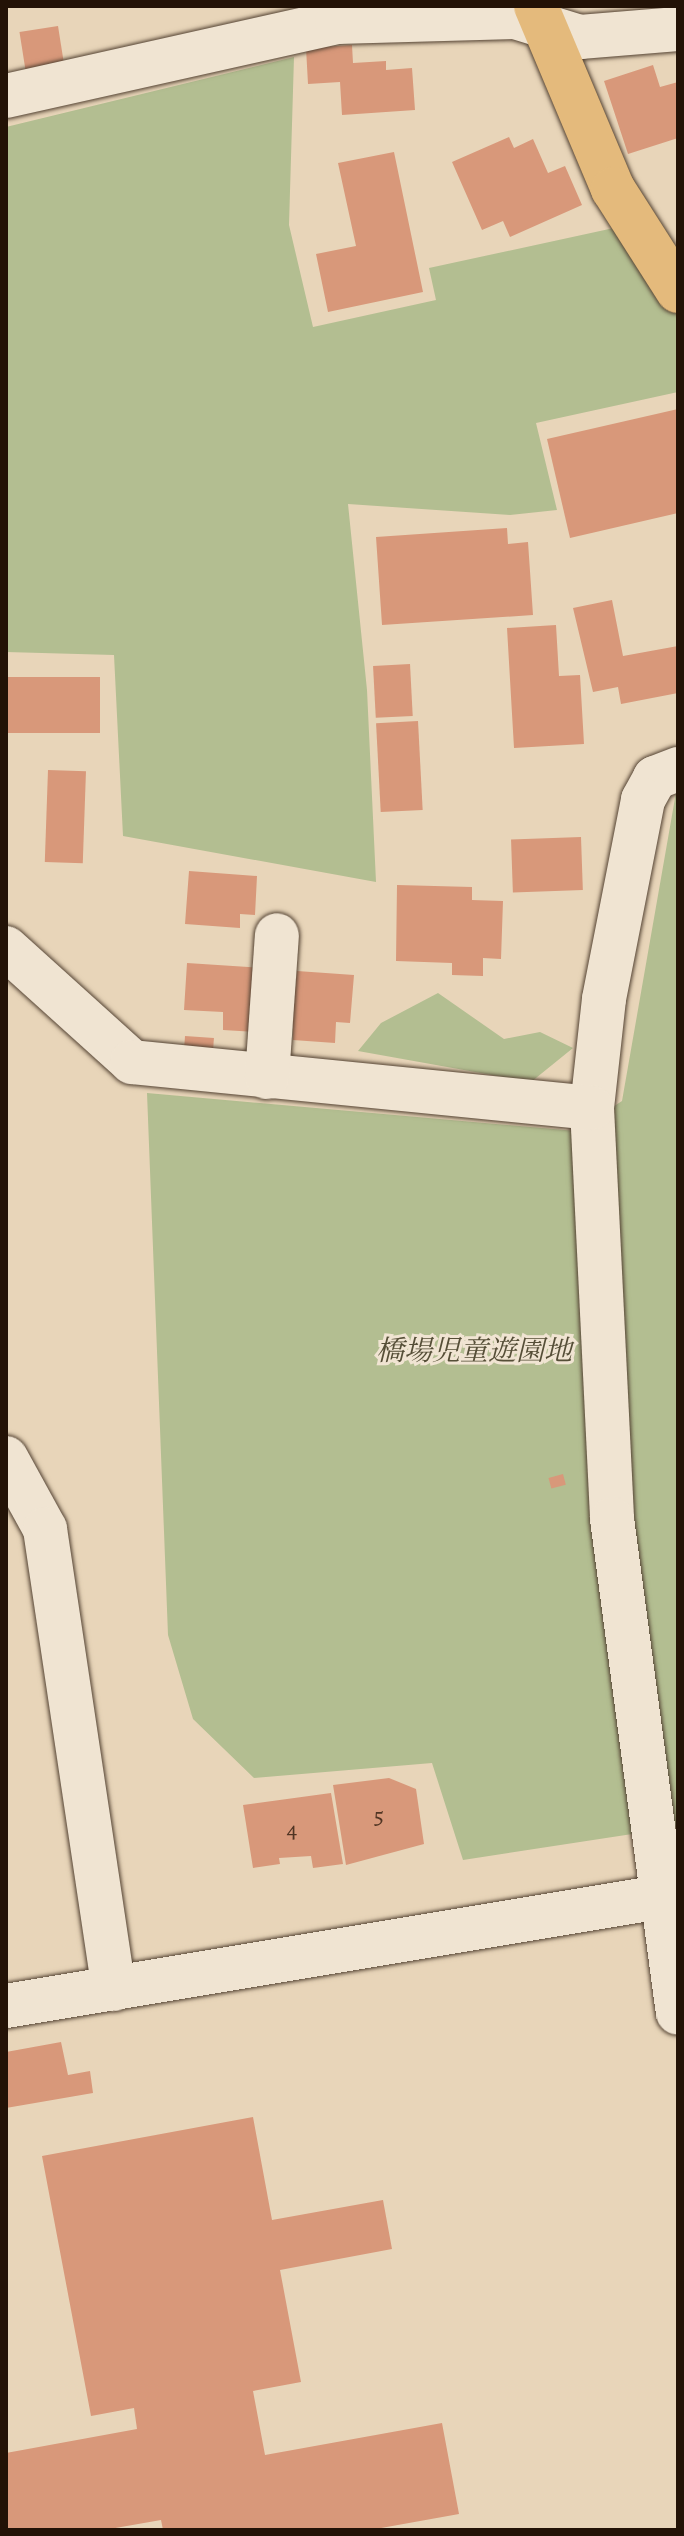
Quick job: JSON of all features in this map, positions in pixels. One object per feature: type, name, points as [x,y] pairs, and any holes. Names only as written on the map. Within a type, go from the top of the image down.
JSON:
[{"type":"main road","points":[[540,15],[613,189],[678,291]]},
{"type":"street","points":[[6,96],[337,22],[540,15],[580,37],[678,29]]},
{"type":"street","points":[[678,769],[655,778],[643,800],[604,999],[592,1108],[612,1519],[670,1897],[678,2013]]},
{"type":"street","points":[[267,1077],[277,935]]},
{"type":"street","points":[[6,948],[132,1062],[592,1108]]},
{"type":"street","points":[[6,1458],[45,1529],[114,1989]]},
{"type":"street","points":[[6,2006],[670,1897]]},
{"type":"green space","points":[[294,57],[289,225],[313,327],[436,300],[429,268],[623,226],[678,306],[678,392],[536,423],[557,510],[510,515],[348,504],[367,690],[376,882],[123,836],[114,655],[6,652],[6,127]]},
{"type":"green space","name":"橋場児童遊園地","points":[[678,781],[678,1827],[463,1860],[432,1763],[254,1778],[193,1719],[168,1635],[147,1093],[576,1131],[622,1101]]},
{"type":"green space","points":[[438,993],[504,1039],[540,1032],[573,1048],[531,1082],[358,1051],[381,1023]]},
{"type":"building","points":[[58,26],[65,71],[27,78],[19,32]]},
{"type":"building","points":[[352,45],[353,63],[386,61],[386,70],[412,68],[415,110],[342,115],[340,82],[308,84],[306,48]]},
{"type":"building","points":[[653,65],[660,87],[678,82],[678,138],[628,154],[604,81]]},
{"type":"building","points":[[509,137],[514,148],[533,139],[548,173],[565,166],[582,205],[510,237],[503,221],[482,230],[452,162]]},
{"type":"building","points":[[394,152],[423,292],[328,312],[316,254],[356,246],[338,163]]},
{"type":"building","points":[[678,409],[678,513],[570,538],[547,439]]},
{"type":"building","points":[[507,528],[508,544],[528,542],[533,615],[382,625],[376,537]]},
{"type":"building","points":[[612,600],[623,656],[678,646],[678,693],[621,704],[618,687],[593,692],[573,608]]},
{"type":"building","points":[[556,625],[559,676],[580,675],[584,744],[514,748],[507,628]]},
{"type":"building","points":[[410,664],[413,716],[376,718],[373,666]]},
{"type":"building","points":[[6,677],[100,677],[100,733],[6,733]]},
{"type":"building","points":[[418,721],[423,810],[381,812],[376,723]]},
{"type":"building","points":[[48,770],[86,771],[83,863],[45,862]]},
{"type":"building","points":[[581,837],[583,890],[513,892],[511,839]]},
{"type":"building","points":[[189,871],[257,876],[255,915],[240,914],[240,928],[185,924]]},
{"type":"building","points":[[397,885],[472,887],[472,900],[503,901],[501,959],[483,958],[483,976],[452,975],[452,963],[396,961]]},
{"type":"building","points":[[187,963],[262,968],[258,1032],[223,1030],[223,1012],[184,1010]]},
{"type":"building","points":[[297,971],[354,975],[350,1023],[336,1022],[335,1043],[293,1040],[293,1026],[282,1025],[285,989],[295,990]]},
{"type":"building","points":[[185,1036],[214,1038],[212,1059],[184,1057]]},
{"type":"building","points":[[563,1474],[566,1485],[551,1489],[549,1478]]},
{"type":"building","points":[[389,1778],[416,1789],[424,1844],[346,1865],[333,1785]]},
{"type":"building","points":[[331,1793],[343,1864],[313,1868],[311,1856],[279,1858],[280,1864],[253,1868],[243,1805]]},
{"type":"building","points":[[61,2042],[68,2075],[90,2071],[93,2093],[6,2108],[6,2052]]},
{"type":"building","points":[[253,2117],[272,2220],[383,2200],[392,2249],[280,2270],[301,2382],[253,2391],[265,2455],[442,2423],[459,2514],[370,2530],[163,2530],[161,2520],[104,2530],[6,2530],[6,2453],[137,2429],[134,2408],[91,2416],[42,2156]]}]
